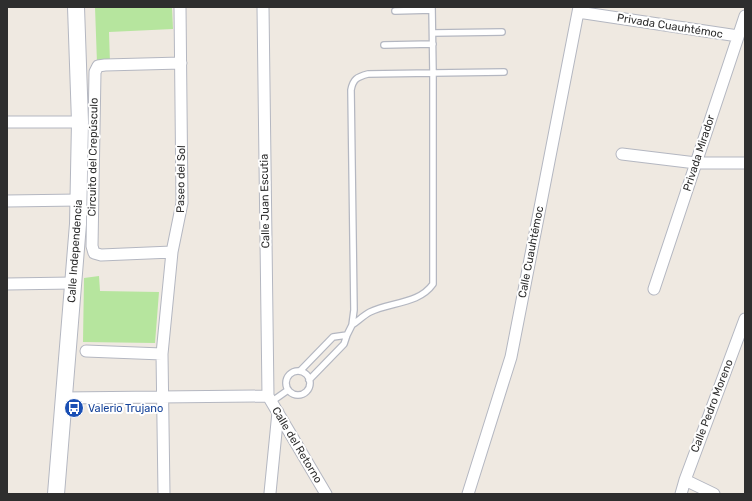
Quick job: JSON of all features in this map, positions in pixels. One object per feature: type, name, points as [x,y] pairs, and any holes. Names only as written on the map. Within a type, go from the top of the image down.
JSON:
[{"type":"street","name":"Calle Independencia","points":[[56,494],[79,200],[80,122],[76,7]]},
{"type":"street","name":"Paseo del Sol","points":[[164,494],[164,398],[162,354],[172,252],[182,203],[180,7]]},
{"type":"street","name":"Calle Juan Escutia","points":[[263,7],[270,399]]},
{"type":"street","name":"Privada Cuauhtémoc","points":[[578,9],[738,36]]},
{"type":"street","name":"Calle Cuauhtémoc","points":[[468,494],[511,357],[578,9]]},
{"type":"street","name":"Privada Mirador","points":[[654,290],[745,16]]},
{"type":"street","name":"Circuito del Crepúsculo","points":[[172,252],[94,253],[92,246],[95,72],[98,66],[105,65],[181,63]]},
{"type":"street","points":[[7,122],[80,122]]},
{"type":"street","points":[[622,154],[696,163],[745,163]]},
{"type":"street","points":[[7,201],[79,200]]},
{"type":"street","points":[[7,284],[73,283]]},
{"type":"street","name":"Calle Pedro Moreno","points":[[681,494],[745,319]]},
{"type":"street","points":[[86,351],[162,354]]},
{"type":"street","points":[[63,398],[270,399]]},
{"type":"street","name":"Calle del Retorno","points":[[270,399],[326,494]]},
{"type":"street","points":[[270,492],[278,412]]},
{"type":"street","points":[[685,480],[714,494]]},
{"type":"lane","points":[[352,325],[370,312],[427,292],[433,284],[432,8],[395,11]]},
{"type":"lane","points":[[433,34],[502,32]]},
{"type":"lane","points":[[384,45],[433,44]]},
{"type":"lane","points":[[347,335],[333,337],[300,371],[291,373],[287,376],[286,386],[288,390],[295,395],[304,393],[308,390],[309,380],[344,344],[352,325],[354,310],[350,90],[353,81],[359,76],[368,74],[504,72]]},
{"type":"lane","points":[[300,371],[304,373],[309,380]]},
{"type":"lane","points":[[270,399],[288,390]]},
{"type":"green space","points":[[95,7],[172,7],[173,29],[109,32],[110,63],[97,63]]},
{"type":"green space","points":[[99,276],[100,291],[159,292],[155,343],[83,342],[84,278]]},
{"type":"place","name":"Valerio Trujano","points":[[74,408]]}]
